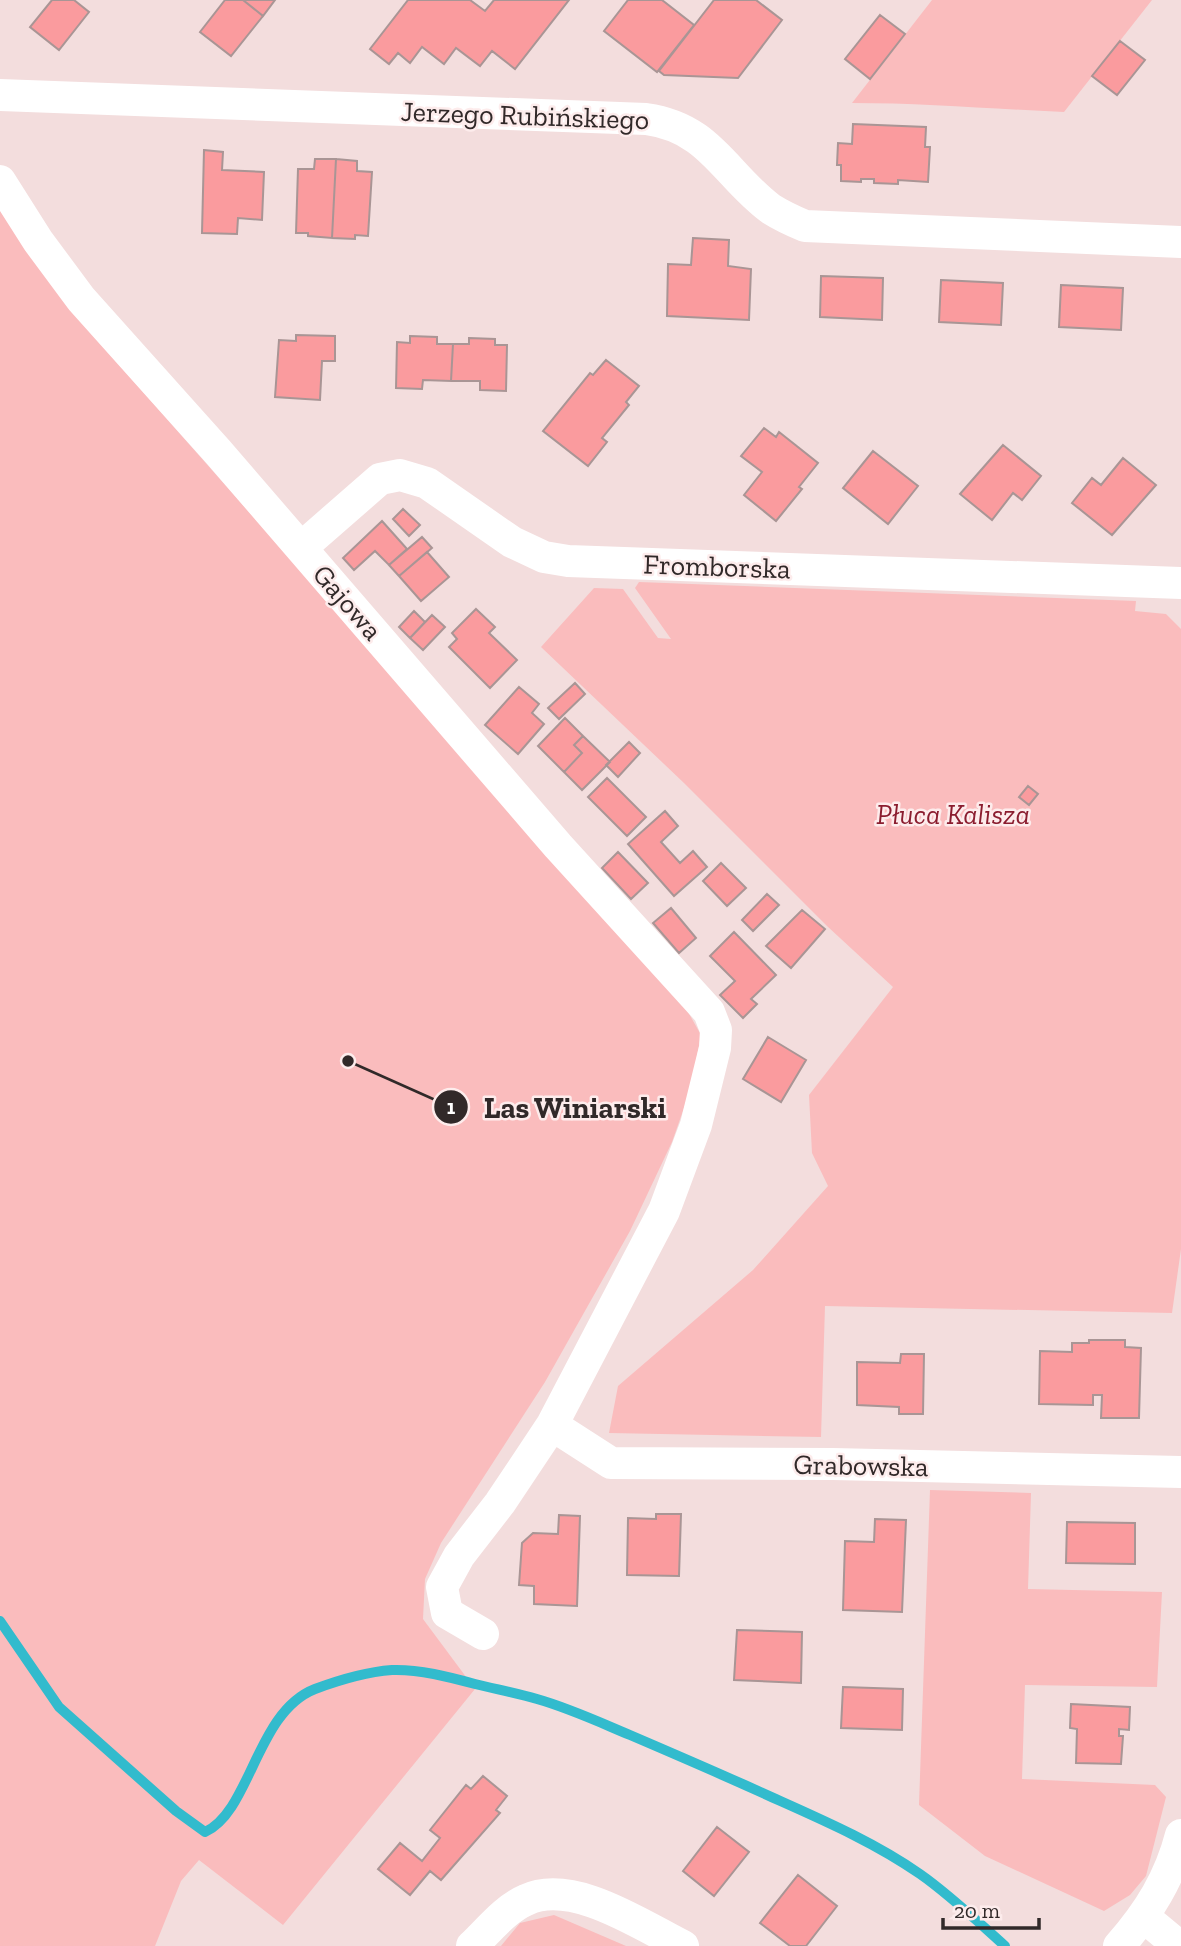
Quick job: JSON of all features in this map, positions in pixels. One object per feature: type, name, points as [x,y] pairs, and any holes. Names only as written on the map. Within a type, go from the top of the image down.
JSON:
[{"type":"street","name":"Jerzego Rubińskiego","points":[[0,95],[664,121],[698,137],[772,209],[805,226],[1181,243]]},
{"type":"street","name":"Gajowa","points":[[0,181],[38,241],[81,299],[301,548],[558,846],[709,1012],[716,1030],[715,1048],[696,1125],[664,1211],[552,1425]]},
{"type":"street","name":"Fromborska","points":[[301,548],[380,479],[400,475],[426,483],[512,542],[544,557],[568,561],[1181,583]]},
{"type":"street","name":"Grabowska","points":[[552,1425],[611,1463],[833,1464],[1181,1472]]},
{"type":"street","points":[[483,1634],[447,1613],[442,1587],[459,1556],[500,1503],[552,1425]]},
{"type":"street","points":[[1119,1946],[1144,1917],[1162,1888],[1181,1835]]},
{"type":"street","points":[[472,1946],[524,1900],[560,1893],[609,1909],[683,1946]]},
{"type":"street","points":[[1144,1917],[1179,1946]]},
{"type":"green space","points":[[932,0],[1152,0],[1064,112],[852,103]]},
{"type":"green space","points":[[0,210],[67,306],[683,1003],[701,1035],[691,1088],[672,1142],[630,1231],[545,1382],[441,1543],[425,1579],[423,1619],[475,1689],[283,1925],[199,1860],[181,1881],[155,1946],[0,1946]]},
{"type":"green space","name":"Płuca Kalisza","points":[[639,582],[1136,601],[1135,611],[1166,614],[1181,629],[1181,1249],[1172,1313],[825,1306],[821,1437],[609,1433],[618,1386],[753,1270],[828,1186],[812,1153],[809,1095],[893,987],[541,647],[594,588],[623,589],[658,638],[671,639],[635,588]]},
{"type":"green space","points":[[930,1490],[1031,1493],[1028,1589],[1162,1592],[1157,1687],[1025,1685],[1022,1779],[1155,1785],[1166,1797],[1146,1876],[1130,1895],[1104,1911],[985,1856],[919,1805]]},
{"type":"green space","points":[[554,1915],[626,1946],[501,1946],[520,1923]]},
{"type":"building","points":[[52,0],[74,0],[89,12],[59,50],[30,27]]},
{"type":"building","points":[[225,0],[243,0],[263,16],[231,56],[200,32]]},
{"type":"building","points":[[243,0],[275,0],[263,16]]},
{"type":"building","points":[[408,0],[470,0],[485,11],[494,0],[569,0],[515,69],[492,51],[480,66],[456,48],[444,64],[422,47],[410,63],[398,53],[389,64],[370,49]]},
{"type":"building","points":[[628,0],[662,0],[694,25],[657,72],[604,31]]},
{"type":"building","points":[[714,0],[756,0],[782,20],[738,78],[664,75],[659,71]]},
{"type":"building","points":[[880,15],[905,34],[870,79],[845,59]]},
{"type":"building","points":[[1120,41],[1145,60],[1117,95],[1092,76]]},
{"type":"building","points":[[853,124],[926,127],[925,147],[930,147],[928,182],[898,180],[898,184],[874,183],[874,179],[861,179],[861,182],[841,181],[841,165],[837,165],[838,143],[852,144]]},
{"type":"building","points":[[204,150],[223,152],[222,170],[264,172],[262,220],[238,218],[237,234],[202,233]]},
{"type":"building","points":[[315,159],[336,159],[332,238],[296,233],[298,169],[314,169]]},
{"type":"building","points":[[336,159],[357,161],[357,171],[372,172],[368,236],[355,235],[355,239],[332,238]]},
{"type":"building","points":[[693,238],[729,240],[728,266],[751,269],[749,320],[667,316],[668,264],[691,265]]},
{"type":"building","points":[[821,276],[883,278],[882,320],[820,317]]},
{"type":"building","points":[[941,280],[1003,283],[1001,325],[939,322]]},
{"type":"building","points":[[1061,285],[1123,288],[1121,330],[1059,327]]},
{"type":"building","points":[[296,335],[335,336],[335,361],[322,361],[320,400],[275,397],[279,340],[296,341]]},
{"type":"building","points":[[410,336],[437,337],[437,344],[453,344],[451,381],[423,380],[422,389],[396,388],[397,342],[410,343]]},
{"type":"building","points":[[469,338],[495,339],[495,345],[507,345],[506,391],[480,390],[480,381],[451,381],[453,344],[469,344]]},
{"type":"building","points":[[606,360],[639,386],[626,402],[629,405],[602,438],[607,442],[588,466],[543,431],[590,373],[593,375]]},
{"type":"building","points":[[764,428],[776,437],[779,432],[818,463],[799,487],[802,489],[776,521],[744,495],[762,472],[741,456]]},
{"type":"building","points":[[1003,445],[1041,476],[1022,500],[1013,493],[992,520],[960,494]]},
{"type":"building","points":[[873,451],[918,486],[888,524],[843,488]]},
{"type":"building","points":[[1123,458],[1156,485],[1112,535],[1072,503],[1092,478],[1101,485]]},
{"type":"building","points":[[403,509],[420,525],[409,536],[393,519]]},
{"type":"building","points":[[382,521],[407,549],[389,565],[375,551],[354,570],[343,558]]},
{"type":"building","points":[[422,537],[432,548],[399,576],[389,565]]},
{"type":"building","points":[[427,552],[449,577],[421,601],[399,576]]},
{"type":"building","points":[[476,609],[495,627],[489,633],[517,660],[490,688],[449,647],[457,639],[452,633]]},
{"type":"building","points":[[414,611],[425,622],[410,638],[399,627]]},
{"type":"building","points":[[432,615],[445,627],[423,650],[410,638]]},
{"type":"building","points":[[575,683],[585,694],[559,719],[548,708]]},
{"type":"building","points":[[519,687],[539,704],[532,713],[544,724],[518,754],[485,725]]},
{"type":"building","points":[[565,718],[583,736],[574,745],[582,753],[564,772],[538,746]]},
{"type":"building","points":[[583,736],[610,762],[582,790],[564,772],[582,753],[574,745]]},
{"type":"building","points":[[629,742],[640,753],[618,777],[606,765]]},
{"type":"building","points":[[607,778],[646,817],[627,836],[588,797]]},
{"type":"building","points":[[1028,786],[1038,794],[1029,805],[1019,797]]},
{"type":"building","points":[[665,811],[678,826],[661,842],[680,863],[693,851],[707,867],[674,896],[628,844]]},
{"type":"building","points":[[618,852],[648,883],[631,899],[602,868]]},
{"type":"building","points":[[721,863],[746,888],[727,906],[703,881]]},
{"type":"building","points":[[767,894],[779,905],[753,931],[742,920]]},
{"type":"building","points":[[671,908],[696,938],[679,953],[653,923]]},
{"type":"building","points":[[802,910],[825,929],[791,968],[766,946]]},
{"type":"building","points":[[734,932],[776,975],[751,999],[757,1004],[743,1018],[720,995],[735,981],[710,956]]},
{"type":"building","points":[[768,1037],[806,1060],[781,1102],[743,1079]]},
{"type":"building","points":[[1089,1340],[1125,1340],[1125,1347],[1141,1348],[1139,1418],[1101,1418],[1102,1395],[1093,1395],[1093,1405],[1039,1404],[1040,1351],[1072,1352],[1072,1343],[1089,1343]]},
{"type":"building","points":[[901,1354],[924,1354],[923,1414],[899,1414],[899,1407],[857,1405],[857,1362],[900,1363]]},
{"type":"building","points":[[656,1514],[681,1514],[679,1576],[627,1575],[628,1518],[656,1519]]},
{"type":"building","points":[[559,1515],[580,1516],[577,1606],[534,1604],[534,1586],[519,1585],[522,1543],[533,1533],[558,1534]]},
{"type":"building","points":[[875,1519],[906,1520],[902,1612],[843,1610],[845,1541],[874,1542]]},
{"type":"building","points":[[1067,1522],[1135,1523],[1135,1564],[1066,1563]]},
{"type":"building","points":[[737,1630],[802,1632],[801,1683],[734,1680]]},
{"type":"building","points":[[843,1687],[903,1689],[902,1730],[841,1728]]},
{"type":"building","points":[[1071,1704],[1130,1707],[1129,1730],[1119,1729],[1119,1736],[1123,1736],[1121,1764],[1076,1763],[1077,1729],[1070,1728]]},
{"type":"building","points":[[483,1776],[507,1796],[496,1810],[500,1813],[441,1880],[430,1871],[410,1895],[378,1869],[400,1843],[422,1861],[440,1838],[430,1830],[466,1785],[471,1789]]},
{"type":"building","points":[[717,1827],[749,1852],[714,1896],[683,1871]]},
{"type":"building","points":[[798,1875],[837,1906],[806,1946],[790,1946],[760,1923]]},
{"type":"waterway","points":[[0,1621],[59,1707],[176,1811],[205,1832],[221,1821],[233,1804],[266,1739],[279,1718],[295,1701],[315,1689],[363,1675],[392,1670],[423,1672],[561,1707],[819,1818],[901,1861],[920,1874],[953,1899],[1005,1946]]},
{"type":"place","name":"Las Winiarski","points":[[348,1061]]}]
